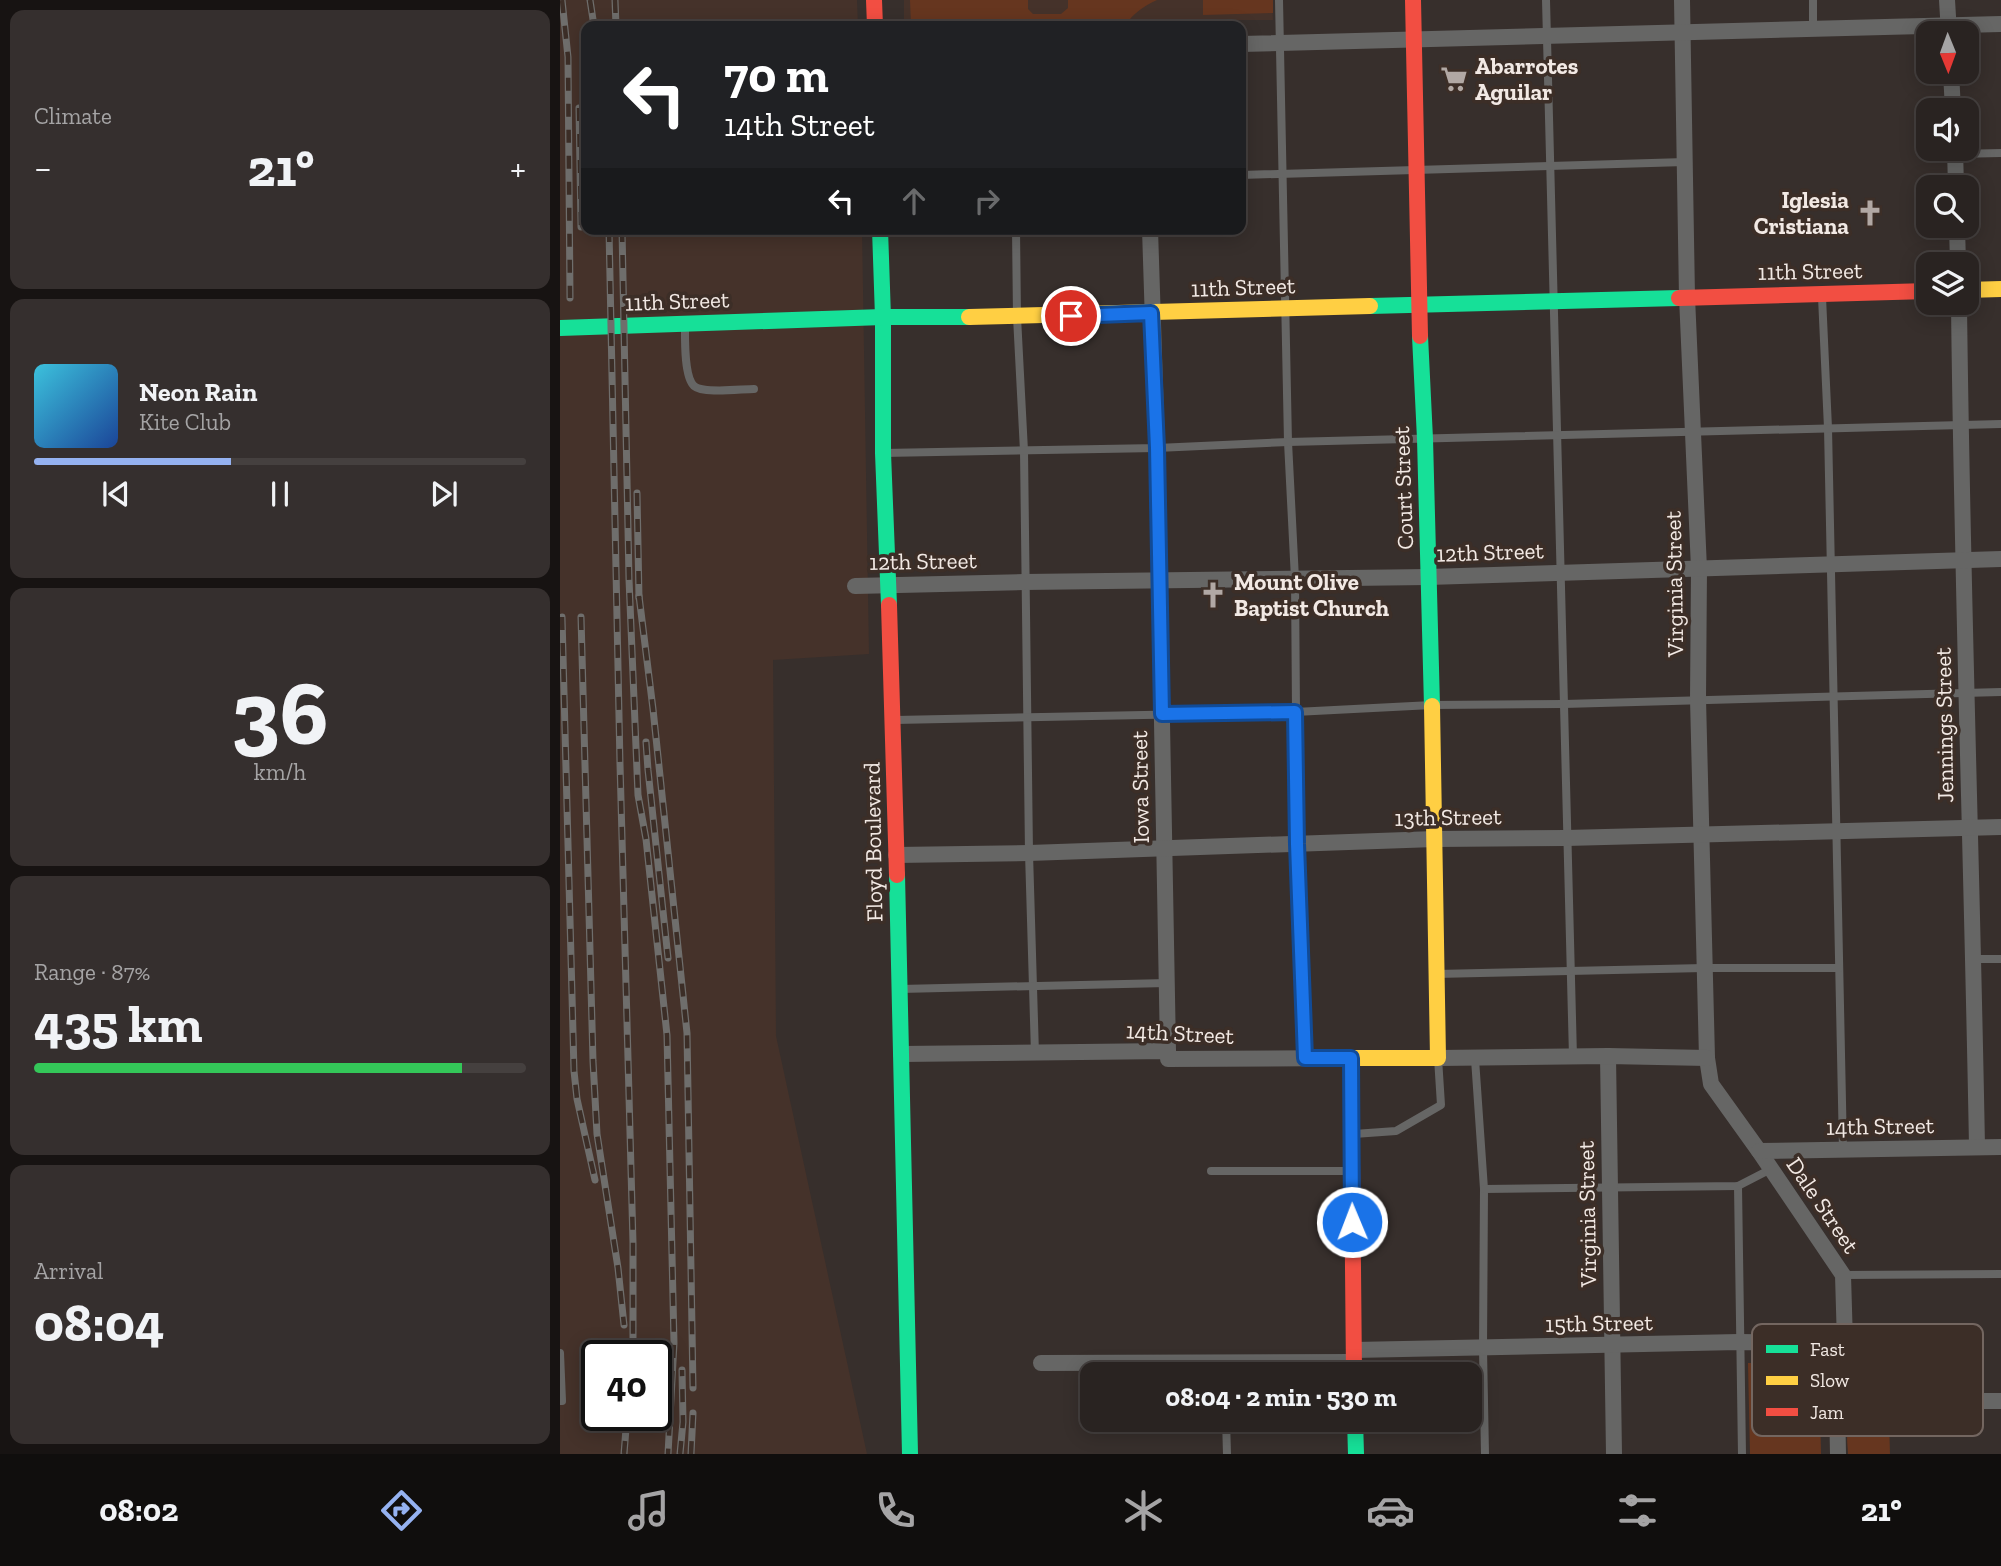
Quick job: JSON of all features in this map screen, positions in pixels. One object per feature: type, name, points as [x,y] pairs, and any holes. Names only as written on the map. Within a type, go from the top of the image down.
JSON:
[{"type":"main road","points":[[874,0],[875,21]]},
{"type":"main road","name":"Court Street","points":[[1413,0],[1419,304],[1432,705],[1438,1058]]},
{"type":"main road","name":"Floyd Boulevard","points":[[880,235],[883,453],[893,720],[910,1454]]},
{"type":"main road","points":[[1979,290],[2001,289]]},
{"type":"main road","name":"11th Street","points":[[560,328],[883,317],[1017,317],[1916,291]]},
{"type":"main road","points":[[1351,1058],[1354,1362]]},
{"type":"main road","name":"14th Street","points":[[1351,1058],[1438,1058]]},
{"type":"main road","points":[[1355,1432],[1356,1454]]},
{"type":"street","name":"Virginia Street","points":[[1682,0],[1687,297],[1699,569],[1698,699],[1707,1058],[1711,1084],[1759,1151]]},
{"type":"street","points":[[1947,0],[1948,21]]},
{"type":"street","points":[[1979,25],[2001,23]]},
{"type":"street","points":[[1246,44],[1813,29],[1916,29]]},
{"type":"street","name":"Iowa Street","points":[[1150,235],[1157,448],[1168,1051]]},
{"type":"street","name":"Jennings Street","points":[[1959,315],[1968,693],[1968,828],[1977,1147]]},
{"type":"street","name":"12th Street","points":[[855,586],[1428,577],[2001,559]]},
{"type":"street","name":"13th Street","points":[[896,855],[1435,839],[2001,827]]},
{"type":"street","name":"14th Street","points":[[901,1054],[1168,1051],[1168,1059],[1351,1058]]},
{"type":"street","name":"Virginia Street","points":[[1608,1056],[1614,1454]]},
{"type":"street","name":"14th Street","points":[[1438,1058],[1707,1058]]},
{"type":"street","name":"14th Street","points":[[1759,1151],[2001,1147]]},
{"type":"street","name":"Dale Street","points":[[1759,1151],[1843,1275],[1844,1324]]},
{"type":"street","name":"15th Street","points":[[1354,1362],[1483,1349],[1752,1342]]},
{"type":"street","name":"15th Street","points":[[1041,1363],[1080,1364]]},
{"type":"street","points":[[1983,1401],[2001,1401]]},
{"type":"street","name":"Dale Street","points":[[1838,1436],[1838,1454]]},
{"type":"lane","points":[[1279,0],[1288,442],[1295,579],[1297,844],[1305,1058]]},
{"type":"lane","points":[[1546,0],[1573,1057]]},
{"type":"lane","points":[[1813,0],[1813,29]]},
{"type":"lane","points":[[1979,152],[2001,153]]},
{"type":"lane","points":[[1246,175],[1685,162]]},
{"type":"lane","points":[[1017,235],[1017,317],[1024,451],[1024,582],[1035,1054]]},
{"type":"lane","points":[[1822,294],[1828,428],[1843,1150]]},
{"type":"lane","points":[[684,323],[689,379],[694,387],[703,390],[754,389]]},
{"type":"lane","points":[[883,453],[1157,448],[1288,442],[2001,424]]},
{"type":"lane","points":[[893,720],[1295,712],[1432,705],[2001,692]]},
{"type":"lane","points":[[1973,959],[2001,959]]},
{"type":"lane","points":[[1436,974],[1839,968]]},
{"type":"lane","points":[[900,989],[1167,983]]},
{"type":"lane","points":[[1350,1134],[1396,1131],[1441,1105],[1438,1058]]},
{"type":"lane","points":[[1475,1059],[1484,1189],[1485,1454]]},
{"type":"lane","points":[[1484,1189],[1738,1186],[1771,1169]]},
{"type":"lane","points":[[1211,1171],[1351,1171]]},
{"type":"lane","points":[[1738,1186],[1742,1454]]},
{"type":"lane","points":[[1843,1275],[2001,1274]]},
{"type":"lane","points":[[560,1353],[560,1401]]},
{"type":"lane","points":[[1226,1432],[1227,1454]]},
{"type":"shaded area","points":[[560,0],[857,0],[858,21],[581,21],[581,235],[862,235],[869,654],[773,660],[776,1036],[867,1454],[560,1454]]},
{"type":"shaded area","points":[[904,0],[1272,0],[1273,20],[1152,21],[904,21]]},
{"type":"shaded area","points":[[910,0],[1028,0],[1028,9],[1033,14],[1061,14],[1068,8],[1068,0],[1157,0],[1139,10],[1129,21],[911,21]]},
{"type":"shaded area","points":[[1203,0],[1273,0],[1273,13],[1203,15]]},
{"type":"shaded area","points":[[1748,1363],[1752,1363],[1752,1436],[1821,1436],[1821,1454],[1750,1454]]},
{"type":"shaded area","points":[[1847,1436],[1889,1436],[1890,1454],[1848,1454]]},
{"type":"railway","points":[[562,0],[568,57],[570,298]]},
{"type":"railway","points":[[590,0],[593,21]]},
{"type":"railway","points":[[615,0],[616,21]]},
{"type":"railway","points":[[579,108],[581,227]]},
{"type":"railway","points":[[609,235],[633,1340]]},
{"type":"railway","points":[[622,235],[629,579],[638,795],[646,839],[667,1035],[674,1343],[668,1454]]},
{"type":"railway","points":[[637,493],[639,598]]},
{"type":"railway","points":[[639,596],[687,1033],[693,1388]]},
{"type":"railway","points":[[562,617],[574,1071],[577,1099],[595,1180]]},
{"type":"railway","points":[[581,617],[597,1134],[624,1325]]},
{"type":"railway","points":[[646,742],[668,958]]},
{"type":"railway","points":[[680,1454],[683,1422],[682,1370]]},
{"type":"railway","points":[[691,1454],[693,1413]]},
{"type":"railway","points":[[624,1454],[626,1431]]},
{"type":"traffic: fast","points":[[880,235],[883,453],[889,605]]},
{"type":"traffic: fast","points":[[1370,306],[1679,298]]},
{"type":"traffic: fast","points":[[560,328],[883,317],[969,317]]},
{"type":"traffic: fast","points":[[1420,336],[1432,706]]},
{"type":"traffic: fast","points":[[897,875],[910,1454]]},
{"type":"traffic: fast","points":[[1355,1432],[1356,1454]]},
{"type":"traffic: slow","points":[[1979,290],[2001,289]]},
{"type":"traffic: slow","points":[[969,317],[1370,306]]},
{"type":"traffic: slow","points":[[1351,1058],[1438,1058],[1432,706]]},
{"type":"traffic: jam","points":[[874,0],[875,21]]},
{"type":"traffic: jam","points":[[1413,0],[1420,336]]},
{"type":"traffic: jam","points":[[1679,298],[1916,291]]},
{"type":"traffic: jam","points":[[889,605],[897,875]]},
{"type":"traffic: jam","points":[[1351,1058],[1354,1362]]},
{"type":"place","name":"Abarrotes Aguilar","points":[[1454,79]]},
{"type":"place","name":"Iglesia Cristiana","points":[[1870,213]]},
{"type":"place","name":"Mount Olive Baptist Church","points":[[1213,595]]},
{"type":"route","points":[[1071,316],[1151,313],[1157,448],[1162,714],[1295,712],[1305,1058],[1351,1058],[1352,1222]]}]
